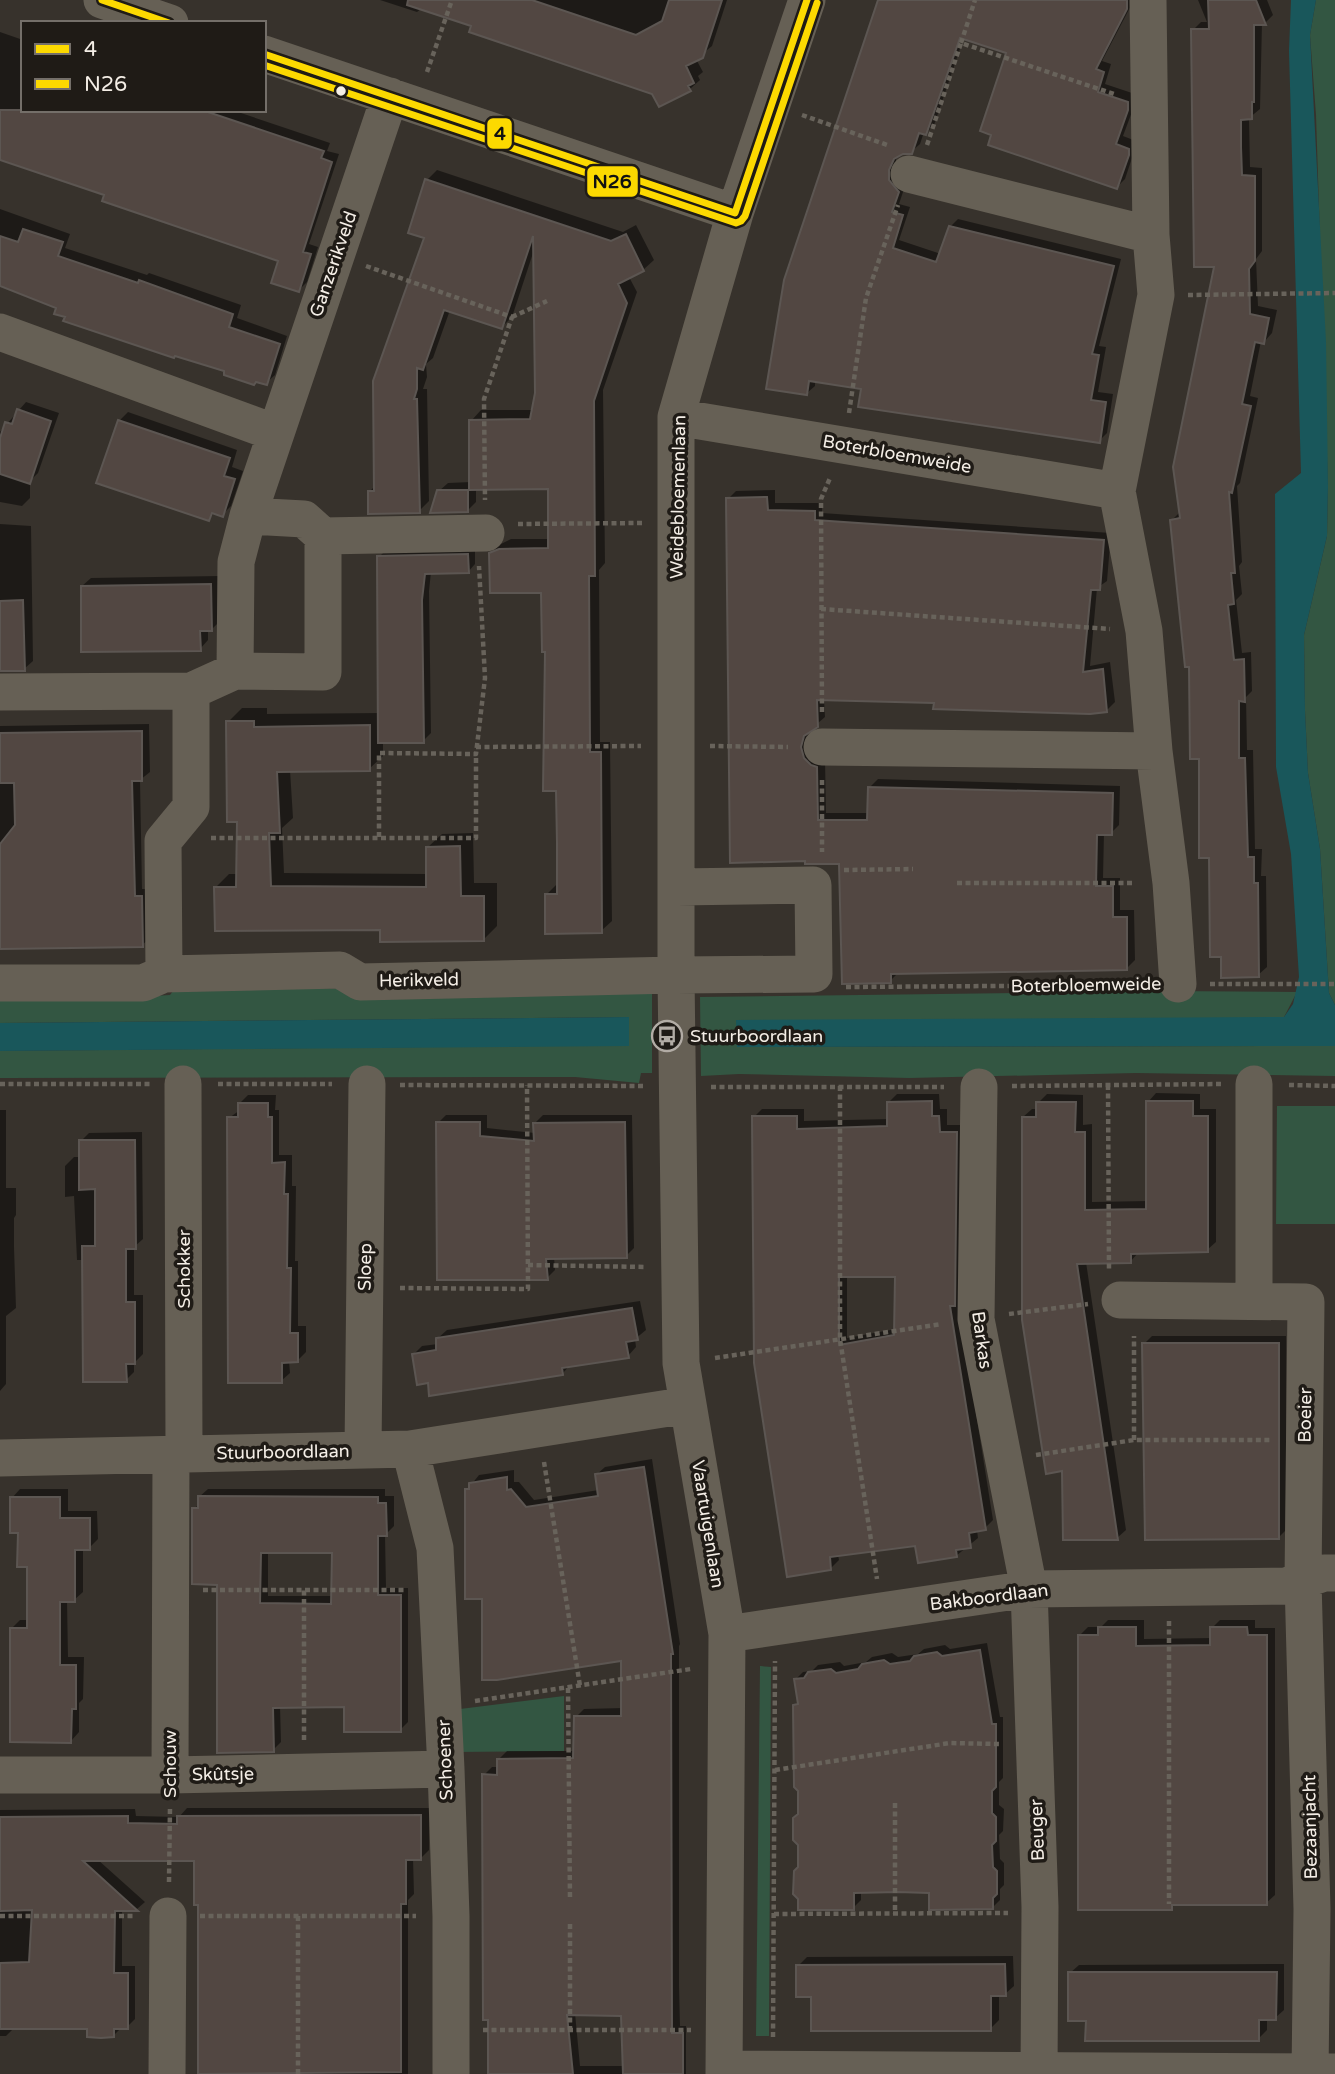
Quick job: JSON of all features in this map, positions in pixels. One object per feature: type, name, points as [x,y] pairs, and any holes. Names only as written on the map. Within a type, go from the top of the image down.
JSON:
[{"type":"street","points":[[102,0],[164,21]]},
{"type":"street","name":"Weidebloemenlaan","points":[[676,975],[676,417],[735,213],[807,0]]},
{"type":"street","name":"Boterbloemweide","points":[[1148,0],[1151,235],[1156,295],[1117,491],[1143,631],[1154,751],[1171,883],[1178,984]]},
{"type":"street","points":[[266,55],[735,213]]},
{"type":"street","name":"Ganzerikveld","points":[[235,671],[236,562],[248,516],[336,255],[403,100]]},
{"type":"street","points":[[916,169],[1151,235]]},
{"type":"street","points":[[0,332],[275,433]]},
{"type":"street","name":"Boterbloemweide","points":[[676,417],[1117,491]]},
{"type":"street","points":[[248,516],[304,519],[323,536],[483,530]]},
{"type":"street","points":[[0,692],[191,691],[235,671],[323,672],[323,536]]},
{"type":"street","points":[[164,974],[163,841],[191,807],[191,691]]},
{"type":"street","points":[[822,747],[1154,751]]},
{"type":"street","points":[[676,975],[814,974],[818,878],[677,887]]},
{"type":"street","name":"Herikveld","points":[[0,983],[143,983],[164,974],[340,970],[360,982],[676,975]]},
{"type":"street","name":"Vaartuigenlaan","points":[[676,975],[681,1363],[726,1649],[724,2072]]},
{"type":"street","points":[[1254,1083],[1254,1301]]},
{"type":"street","name":"Schokker","points":[[178,1454],[183,1084]]},
{"type":"street","name":"Sloep","points":[[363,1450],[367,1084]]},
{"type":"street","name":"Barkas","points":[[979,1087],[976,1318],[1029,1589]]},
{"type":"street","name":"Boeier","points":[[1121,1300],[1306,1301],[1305,1441],[1320,1493],[1319,1577]]},
{"type":"street","name":"Stuurboordlaan","points":[[0,1458],[410,1450],[688,1405]]},
{"type":"street","name":"Schoener","points":[[410,1450],[435,1548],[451,1916],[451,2074]]},
{"type":"street","name":"Schouw","points":[[170,1775],[171,1590],[178,1454]]},
{"type":"street","name":"Bakboordlaan","points":[[726,1649],[775,1626],[1029,1589],[1286,1586],[1319,1577]]},
{"type":"street","name":"Bezaanjacht","points":[[1319,1577],[1312,1909],[1319,2073]]},
{"type":"street","name":"Beuger","points":[[1029,1589],[1040,1913],[1039,2072]]},
{"type":"street","name":"Skûtsje","points":[[0,1775],[170,1775],[446,1769]]},
{"type":"street","points":[[167,2074],[169,1916]]},
{"type":"street","points":[[724,2072],[773,2069],[1319,2073]]},
{"type":"path","points":[[403,100],[452,0]]},
{"type":"path","points":[[914,869],[818,878],[822,747],[821,499],[844,445],[866,298],[916,169],[975,0]]},
{"type":"path","points":[[961,43],[1149,105]]},
{"type":"path","points":[[772,104],[916,169]]},
{"type":"path","points":[[336,255],[512,317],[547,301]]},
{"type":"path","points":[[1156,295],[1335,293]]},
{"type":"path","points":[[180,820],[201,838],[476,838],[476,751],[485,678],[484,399],[512,317]]},
{"type":"path","points":[[483,530],[677,522]]},
{"type":"path","points":[[821,608],[1143,631]]},
{"type":"path","points":[[379,837],[379,753],[677,746],[822,747]]},
{"type":"path","points":[[957,883],[1171,883]]},
{"type":"path","name":"Boterbloemweide","points":[[814,974],[814,987],[1178,984]]},
{"type":"path","points":[[1178,984],[1335,984]]},
{"type":"path","points":[[1108,1085],[1121,1300],[1134,1440]]},
{"type":"path","points":[[365,1287],[528,1289],[527,1086]]},
{"type":"path","points":[[840,1086],[840,1339],[882,1611]]},
{"type":"path","points":[[528,1265],[680,1267]]},
{"type":"path","points":[[681,1363],[976,1318],[1121,1300]]},
{"type":"path","points":[[539,1429],[580,1686]]},
{"type":"path","points":[[1004,1460],[1134,1440],[1305,1441]]},
{"type":"path","points":[[1169,1587],[1169,1904]]},
{"type":"path","points":[[171,1590],[437,1590]]},
{"type":"path","points":[[304,1590],[304,1772]]},
{"type":"path","points":[[773,2069],[775,1626]]},
{"type":"path","points":[[443,1706],[580,1686],[726,1649]]},
{"type":"path","points":[[568,1688],[570,1900]]},
{"type":"path","points":[[775,1770],[950,1743],[1035,1744]]},
{"type":"path","name":"Schouw","points":[[169,1916],[170,1775]]},
{"type":"path","points":[[895,1803],[895,1914]]},
{"type":"path","points":[[774,1914],[1040,1913]]},
{"type":"path","points":[[0,1916],[451,1916]]},
{"type":"path","points":[[298,1916],[298,2074]]},
{"type":"path","points":[[570,1924],[570,2030]]},
{"type":"path","points":[[451,2030],[724,2030]]},
{"type":"green space","points":[[1316,0],[1335,0],[1335,1005],[1329,993],[1320,849],[1308,773],[1305,711],[1304,635],[1327,536],[1328,487],[1316,115],[1310,35]]},
{"type":"green space","points":[[177,986],[652,993],[652,1073],[641,1073],[639,1083],[575,1077],[0,1078],[0,1051],[629,1045],[628,1017],[0,1023],[0,999],[170,995]]},
{"type":"green space","points":[[1297,992],[1284,1017],[738,1047],[1335,1046],[1335,1076],[1136,1073],[909,1078],[739,1074],[701,1076],[700,997]]},
{"type":"green space","points":[[1277,1106],[1335,1106],[1335,1224],[1276,1224]]},
{"type":"green space","points":[[760,1666],[771,1667],[769,2036],[756,2036]]},
{"type":"green space","points":[[564,1696],[564,1751],[454,1752],[460,1709]]},
{"type":"water","points":[[1291,0],[1316,0],[1310,35],[1326,342],[1328,487],[1327,536],[1304,635],[1305,711],[1308,773],[1320,849],[1329,993],[1335,1005],[1335,1046],[737,1047],[736,1020],[1284,1017],[1293,1004],[1299,977],[1291,854],[1276,767],[1275,494],[1301,473],[1289,51]]},
{"type":"water","points":[[629,1017],[629,1046],[0,1051],[0,1023]]},
{"type":"building","points":[[408,0],[532,0],[636,35],[662,21],[669,0],[722,0],[703,58],[686,66],[694,83],[688,86],[691,91],[659,107],[652,94],[469,32],[471,26],[407,5]]},
{"type":"building","points":[[878,0],[1127,0],[1127,9],[1096,69],[1104,72],[1098,92],[1128,102],[1128,110],[1116,144],[1129,149],[1129,155],[1117,189],[988,145],[991,135],[980,131],[1006,53],[960,38],[926,135],[919,133],[912,154],[903,154],[894,159],[889,170],[889,180],[899,192],[892,212],[903,215],[893,248],[936,262],[949,226],[1114,266],[1092,354],[1099,355],[1091,400],[1106,402],[1100,443],[858,407],[861,389],[809,381],[807,395],[766,389],[784,280]]},
{"type":"building","points":[[1208,0],[1256,0],[1266,25],[1254,25],[1254,102],[1252,119],[1241,120],[1241,147],[1242,175],[1255,176],[1255,261],[1249,269],[1250,314],[1269,318],[1264,344],[1255,342],[1242,404],[1251,406],[1232,493],[1229,492],[1235,573],[1231,573],[1234,604],[1228,605],[1234,660],[1244,659],[1245,702],[1239,701],[1239,758],[1245,758],[1248,857],[1254,857],[1254,883],[1258,883],[1259,977],[1221,978],[1221,957],[1210,957],[1209,858],[1199,858],[1199,759],[1190,759],[1189,667],[1185,667],[1170,520],[1180,518],[1173,467],[1214,267],[1194,267],[1191,29],[1209,29]]},
{"type":"building","points":[[0,110],[21,110],[208,112],[324,151],[321,158],[332,162],[303,252],[311,254],[299,292],[271,283],[278,261],[102,201],[104,195],[0,160]]},
{"type":"building","points":[[425,179],[611,241],[626,234],[644,271],[618,284],[627,303],[594,401],[595,576],[589,576],[590,752],[601,752],[602,933],[545,934],[545,894],[557,894],[557,843],[556,791],[543,791],[545,652],[542,652],[541,593],[490,593],[489,553],[499,549],[548,548],[548,489],[469,490],[469,420],[530,419],[535,393],[533,236],[502,329],[444,310],[423,370],[417,368],[414,399],[417,399],[420,513],[368,514],[368,491],[374,491],[373,381],[424,238],[408,233]]},
{"type":"building","points":[[23,229],[63,242],[58,256],[138,283],[139,280],[233,314],[229,327],[280,344],[267,385],[256,382],[254,385],[224,375],[224,371],[175,356],[174,358],[63,321],[65,317],[54,314],[56,308],[0,286],[0,236],[18,242]]},
{"type":"building","points":[[17,409],[51,421],[30,484],[0,474],[0,438],[5,422],[12,424]]},
{"type":"building","points":[[118,420],[230,458],[224,476],[235,479],[223,517],[212,513],[209,521],[96,483]]},
{"type":"building","points":[[437,490],[468,490],[468,512],[430,513]]},
{"type":"building","points":[[767,497],[768,510],[815,511],[815,520],[1104,540],[1100,590],[1091,590],[1083,672],[1103,669],[1107,712],[1090,714],[933,709],[934,703],[817,700],[818,727],[804,736],[801,747],[804,758],[817,767],[818,820],[867,820],[868,787],[1113,793],[1112,835],[1097,835],[1096,886],[1113,886],[1113,917],[1127,917],[1127,970],[891,974],[891,983],[842,984],[839,864],[805,864],[805,861],[730,863],[726,498]]},
{"type":"building","points":[[468,554],[469,573],[425,574],[422,600],[424,743],[378,743],[377,556]]},
{"type":"building","points":[[211,584],[212,631],[200,631],[201,651],[81,652],[81,586]]},
{"type":"building","points":[[23,600],[25,671],[0,671],[0,601]]},
{"type":"building","points":[[226,721],[254,721],[254,727],[370,725],[370,771],[277,772],[280,833],[269,833],[271,886],[426,887],[426,847],[460,846],[461,896],[484,896],[484,941],[380,942],[380,930],[215,931],[214,887],[236,887],[237,822],[227,822]]},
{"type":"building","points":[[142,731],[142,781],[132,781],[135,896],[142,896],[143,947],[0,949],[0,844],[15,825],[14,783],[0,783],[0,733]]},
{"type":"building","points":[[932,1101],[932,1116],[939,1116],[940,1132],[957,1132],[955,1306],[950,1306],[986,1530],[969,1533],[971,1548],[956,1550],[957,1557],[918,1563],[915,1546],[830,1557],[831,1570],[787,1577],[754,1363],[752,1116],[797,1116],[797,1129],[887,1126],[887,1102]],"holes":[[[839,1277],[895,1277],[894,1335],[839,1345]]]},
{"type":"building","points":[[1146,1101],[1193,1101],[1193,1116],[1208,1116],[1208,1252],[1131,1254],[1131,1263],[1077,1264],[1118,1540],[1063,1540],[1062,1471],[1046,1474],[1022,1320],[1022,1117],[1036,1117],[1036,1102],[1076,1102],[1075,1132],[1085,1132],[1085,1210],[1146,1209]]},
{"type":"building","points":[[238,1103],[268,1103],[268,1117],[272,1117],[272,1163],[285,1162],[284,1194],[288,1194],[287,1268],[291,1268],[290,1333],[298,1333],[298,1362],[282,1363],[282,1383],[228,1383],[227,1117],[238,1117]]},
{"type":"building","points":[[436,1122],[480,1122],[480,1136],[534,1141],[533,1123],[625,1122],[627,1258],[546,1259],[548,1280],[437,1280]]},
{"type":"building","points":[[79,1140],[135,1140],[136,1249],[126,1249],[126,1302],[135,1302],[135,1364],[126,1364],[127,1382],[83,1382],[82,1246],[95,1246],[95,1189],[79,1190]]},
{"type":"building","points":[[632,1308],[638,1340],[626,1342],[629,1358],[562,1368],[563,1375],[429,1396],[428,1383],[417,1385],[412,1354],[436,1350],[436,1338]]},
{"type":"building","points":[[1142,1343],[1279,1343],[1279,1539],[1145,1540]]},
{"type":"building","points":[[644,1467],[673,1654],[672,2033],[683,2033],[683,2074],[623,2074],[621,2016],[567,2015],[573,2074],[488,2074],[488,2020],[483,2020],[482,1774],[497,1775],[497,1759],[573,1758],[574,1716],[621,1716],[621,1661],[482,1680],[482,1599],[465,1599],[465,1489],[469,1489],[469,1483],[507,1477],[507,1490],[511,1489],[526,1507],[598,1496],[595,1474]]},
{"type":"building","points":[[198,1496],[378,1497],[378,1503],[386,1503],[387,1536],[378,1536],[378,1595],[401,1595],[401,1732],[344,1732],[344,1707],[273,1708],[274,1752],[217,1753],[217,1585],[192,1584],[192,1508],[198,1508]],"holes":[[[261,1553],[332,1553],[331,1604],[260,1603]]]},
{"type":"building","points":[[10,1497],[60,1497],[60,1518],[90,1518],[90,1550],[75,1550],[75,1602],[60,1602],[60,1665],[76,1665],[76,1709],[72,1709],[71,1743],[10,1742],[10,1628],[27,1628],[27,1567],[17,1567],[18,1533],[10,1533]]},
{"type":"building","points":[[1098,1627],[1136,1627],[1136,1646],[1210,1645],[1210,1627],[1247,1627],[1248,1635],[1267,1635],[1267,1905],[1172,1905],[1172,1910],[1078,1910],[1078,1635],[1098,1635]]},
{"type":"building","points":[[980,1650],[992,1724],[996,1724],[996,1787],[992,1791],[992,1813],[996,1817],[996,1841],[992,1845],[993,1867],[997,1871],[997,1894],[993,1898],[993,1909],[929,1910],[929,1893],[898,1892],[854,1893],[854,1910],[798,1910],[798,1899],[793,1894],[794,1871],[798,1867],[798,1845],[793,1840],[793,1818],[798,1814],[798,1791],[794,1787],[793,1705],[798,1704],[794,1679],[804,1678],[808,1672],[831,1669],[836,1673],[884,1660],[890,1664],[937,1652],[942,1656]]},
{"type":"building","points":[[421,1815],[421,1860],[406,1860],[406,1904],[401,1904],[401,2072],[198,2074],[198,1905],[194,1905],[194,1861],[83,1861],[138,1911],[115,1911],[114,1973],[128,1973],[128,2029],[114,2029],[114,2037],[101,2038],[87,2037],[87,2029],[0,2029],[0,1963],[29,1962],[32,1910],[0,1911],[0,1817],[128,1816],[128,1823],[177,1824],[177,1816]]},
{"type":"building","points":[[1005,1964],[1006,1996],[991,1996],[991,2031],[811,2031],[811,1997],[796,1997],[796,1965]]},
{"type":"building","points":[[1068,1972],[1277,1972],[1276,2020],[1259,2020],[1259,2041],[1085,2041],[1086,2021],[1068,2021]]},
{"type":"transit line","name":"4","points":[[102,0],[163,21]]},
{"type":"transit line","name":"4","points":[[735,213],[807,0]]},
{"type":"transit line","name":"N26","points":[[266,66],[736,223],[745,216],[817,3]]},
{"type":"transit line","name":"4","points":[[266,55],[735,213]]},
{"type":"place","name":"Stuurboordlaan","points":[[667,1036]]}]
